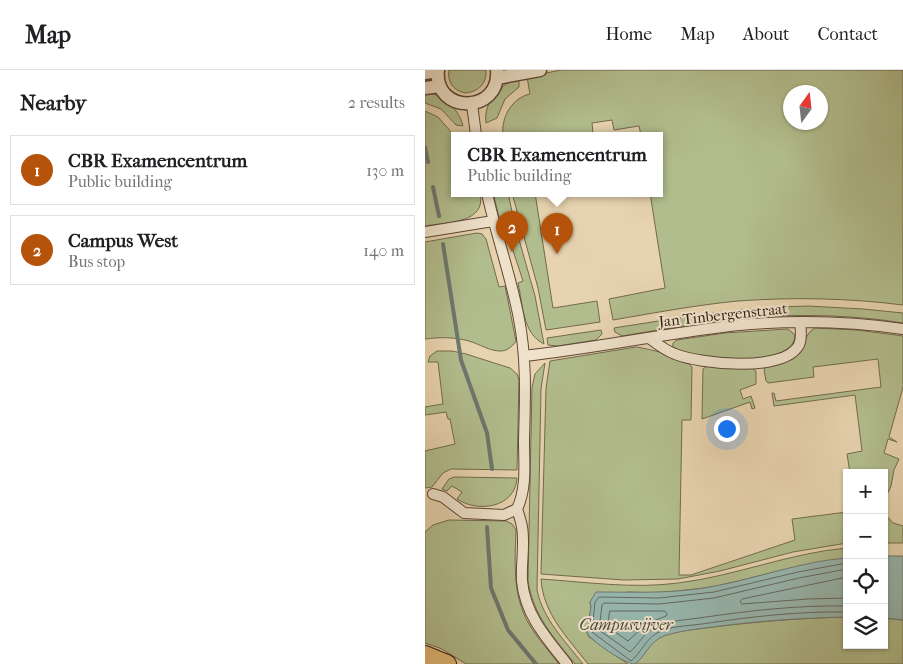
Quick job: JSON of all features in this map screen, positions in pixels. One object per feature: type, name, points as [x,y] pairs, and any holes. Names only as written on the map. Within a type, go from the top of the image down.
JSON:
[{"type":"highway","points":[[425,655],[447,664]]},
{"type":"street","points":[[433,72],[447,97],[455,102],[472,104],[487,97],[492,91],[497,74],[540,70]]},
{"type":"street","points":[[425,88],[440,86]]},
{"type":"street","points":[[472,104],[476,132]]},
{"type":"street","points":[[488,197],[516,302],[524,356],[526,389],[524,474],[522,497],[517,509],[523,528],[522,580],[526,604],[539,629],[567,664]]},
{"type":"street","points":[[425,232],[493,220]]},
{"type":"street","name":"Jan Tinbergenstraat","points":[[524,356],[741,325],[801,322],[856,324],[903,329]]},
{"type":"street","name":"Jan Tinbergenstraat","points":[[649,338],[670,352],[688,358],[724,363],[754,363],[782,358],[795,350],[801,340],[801,322]]},
{"type":"street","points":[[433,494],[443,497],[464,513],[504,515],[517,509]]},
{"type":"green space","points":[[449,70],[486,70],[486,75],[478,89],[465,93],[457,90],[452,85],[449,78]]},
{"type":"green space","points":[[561,70],[903,70],[903,305],[800,299],[738,301],[675,309],[613,320],[609,299],[665,288],[651,197],[663,197],[663,132],[640,132],[639,126],[614,130],[612,120],[592,123],[593,132],[503,132],[504,122],[509,109],[524,96],[530,94],[527,77]]},
{"type":"green space","points":[[519,78],[519,87],[505,99],[497,118],[486,123],[487,108],[494,95],[499,89]]},
{"type":"green space","points":[[425,92],[432,93],[449,103],[458,114],[463,126],[456,125],[441,109],[425,103]]},
{"type":"green space","points":[[425,111],[438,117],[451,132],[451,197],[480,197],[481,203],[477,211],[463,220],[425,226]]},
{"type":"green space","points":[[494,197],[509,197],[515,225],[502,229]]},
{"type":"green space","points":[[513,197],[536,197],[553,308],[597,301],[600,322],[546,330],[538,288]]},
{"type":"green space","points":[[516,229],[535,296],[544,344],[531,333],[525,317],[518,283],[523,281],[507,232]]},
{"type":"green space","points":[[477,233],[482,234],[486,239],[499,287],[505,286],[516,341],[505,350],[492,350],[458,339],[425,339],[425,242]]},
{"type":"green space","points":[[808,306],[903,313],[903,323],[848,317],[791,316],[737,319],[622,336],[615,332],[614,328],[734,311]]},
{"type":"green space","points":[[815,328],[857,330],[903,336],[903,387],[889,437],[897,442],[888,439],[884,453],[899,459],[888,492],[888,469],[849,469],[847,454],[862,451],[855,395],[774,406],[772,393],[774,393],[776,401],[881,387],[878,359],[813,367],[814,377],[768,383],[764,370],[767,365],[787,360],[797,355],[811,330]]},
{"type":"green space","points":[[788,329],[795,335],[792,345],[783,352],[755,359],[739,360],[700,357],[673,349],[673,343],[677,340],[725,333]]},
{"type":"green space","points":[[601,330],[602,334],[596,340],[558,346],[548,345],[547,338]]},
{"type":"green space","points":[[636,347],[674,357],[688,363],[692,367],[691,420],[682,420],[679,575],[691,575],[795,540],[792,519],[843,513],[843,544],[793,552],[720,571],[678,579],[624,580],[541,574],[546,388],[550,361]]},
{"type":"green space","points":[[437,351],[452,351],[466,354],[510,368],[517,374],[519,380],[517,470],[451,469],[443,473],[432,487],[425,488],[425,451],[455,444],[450,419],[448,419],[446,412],[425,415],[425,407],[443,404],[438,362],[428,362],[430,356]]},
{"type":"green space","points":[[545,363],[541,389],[537,590],[549,620],[583,664],[575,664],[545,626],[535,605],[528,581],[532,387],[535,374]]},
{"type":"green space","points":[[707,366],[750,367],[756,371],[756,384],[740,390],[743,399],[751,396],[755,408],[752,409],[750,402],[702,419],[703,369]]},
{"type":"green space","points":[[454,477],[517,478],[515,488],[503,502],[494,505],[475,506],[457,499],[462,492],[452,486],[447,491],[442,489],[449,479]]},
{"type":"green space","points":[[888,517],[893,523],[903,526],[903,543],[888,543]]},
{"type":"green space","points":[[449,520],[506,521],[512,524],[516,530],[516,578],[520,602],[532,629],[559,664],[466,664],[442,649],[425,643],[425,532],[433,525]]},
{"type":"green space","points":[[843,549],[843,559],[797,567],[713,587],[659,593],[628,592],[590,602],[587,633],[589,637],[628,664],[588,664],[551,614],[546,603],[541,579],[627,585],[661,585],[700,580]]},
{"type":"green space","points":[[843,617],[843,649],[888,649],[888,618],[903,620],[903,664],[633,664],[660,637],[676,632],[811,618]]},
{"type":"water","points":[[888,556],[903,556],[903,620],[888,618]]},
{"type":"water","name":"Campusvijver","points":[[843,558],[843,617],[763,621],[676,633],[664,636],[654,642],[634,664],[609,652],[587,633],[590,602],[596,592],[656,592],[700,589]]},
{"type":"waterway","points":[[425,147],[428,162]]},
{"type":"waterway","points":[[433,187],[439,216]]},
{"type":"waterway","points":[[443,244],[461,360],[487,433],[492,469]]},
{"type":"waterway","points":[[487,527],[491,588],[508,630],[536,664]]},
{"type":"place","name":"Campus West","points":[[512,252]]},
{"type":"place","name":"CBR Examencentrum","points":[[557,254]]}]
